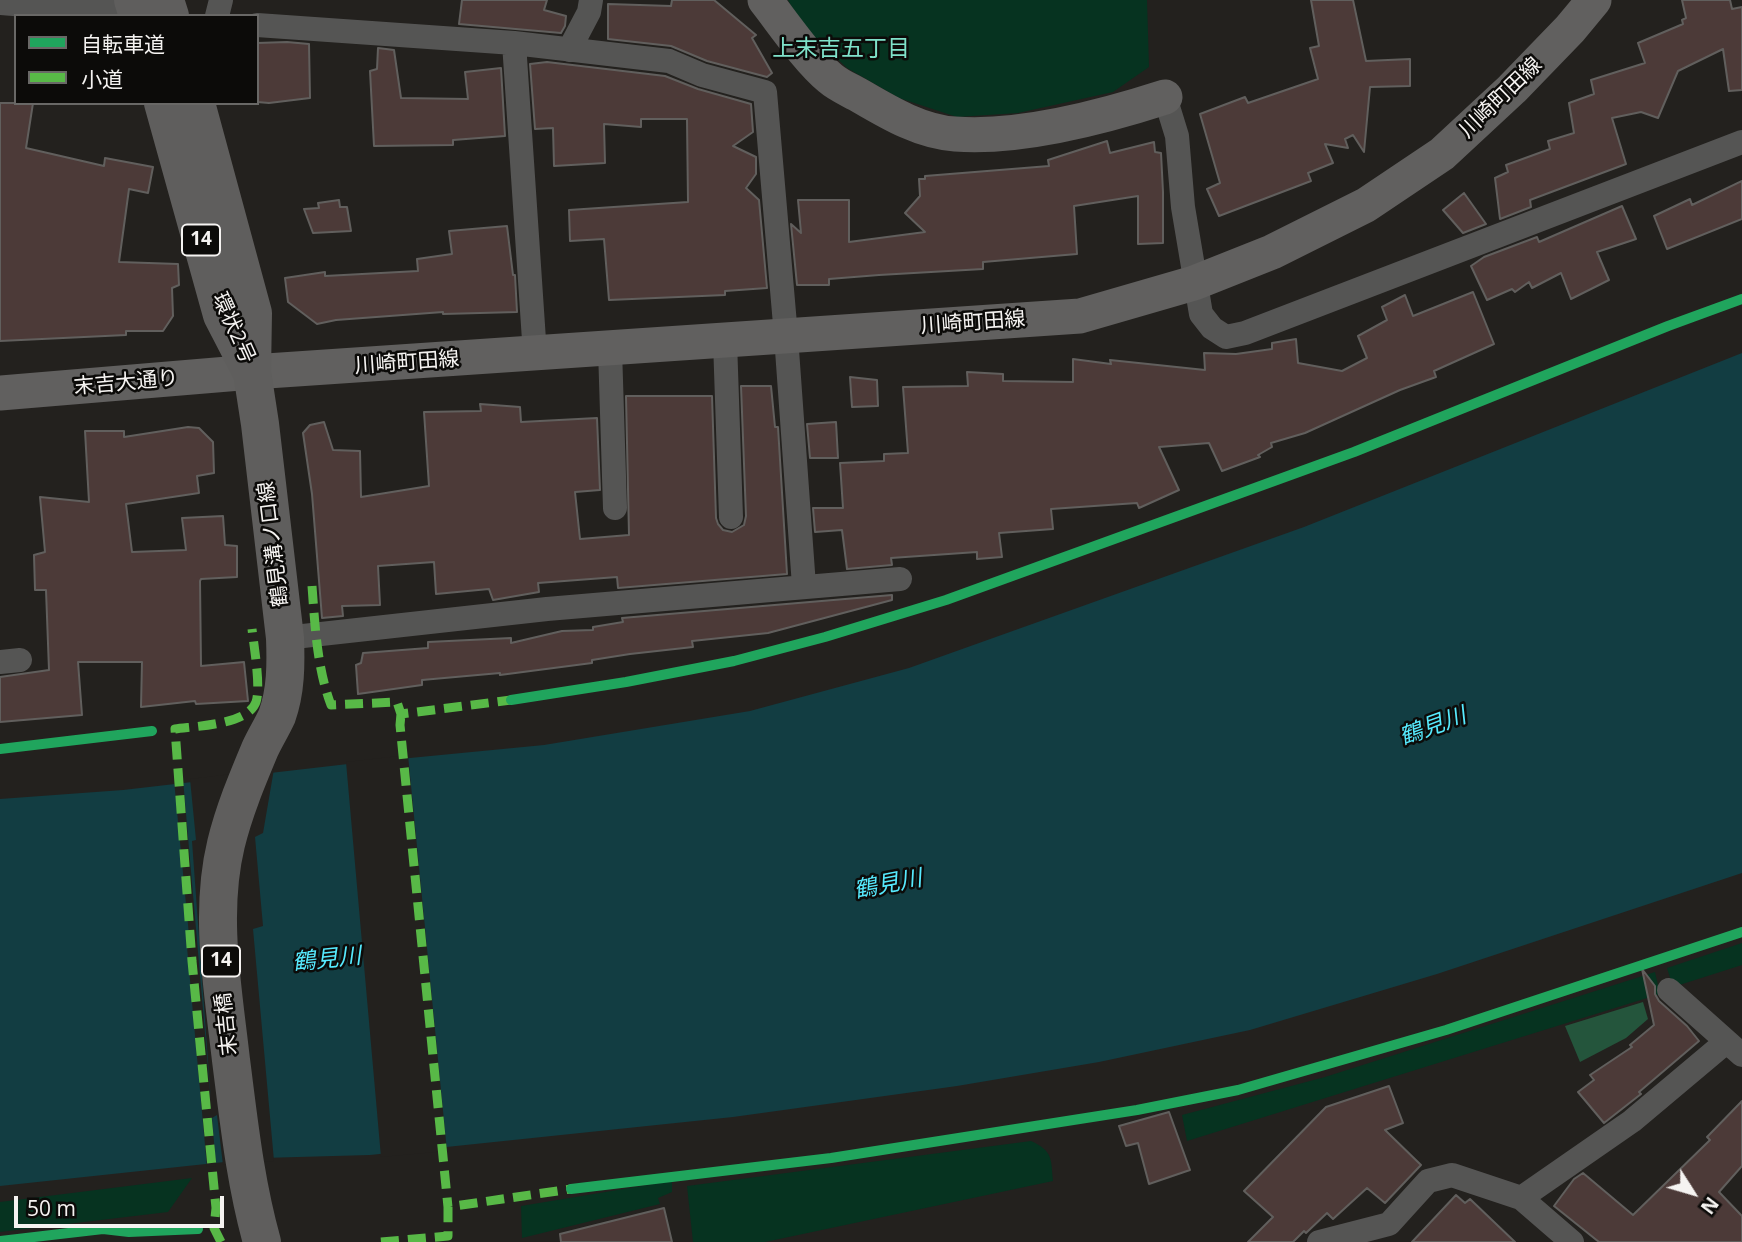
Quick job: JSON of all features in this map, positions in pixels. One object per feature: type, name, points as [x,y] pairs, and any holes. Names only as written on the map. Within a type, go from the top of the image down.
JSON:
[{"type":"main road","points":[[765,0],[788,31],[830,78],[912,124],[954,134],[995,133],[1047,127],[1110,114],[1165,97]]},
{"type":"main road","name":"川崎町田線","points":[[251,372],[535,355],[1080,316],[1194,283],[1272,252],[1366,205],[1442,154],[1512,89],[1594,0]]},
{"type":"main road","name":"環状2号","points":[[164,105],[222,315],[251,372]]},
{"type":"main road","name":"環状2号","points":[[197,105],[253,313],[251,372]]},
{"type":"main road","name":"末吉大通り","points":[[0,393],[251,372]]},
{"type":"main road","name":"鶴見溝ノ口線","points":[[251,372],[260,425],[285,638],[286,667],[277,716]]},
{"type":"main road","name":"末吉橋","points":[[258,1229],[246,1179],[225,1009],[218,929],[219,887],[226,844],[236,811],[247,779],[277,716]]},
{"type":"street","points":[[569,50],[590,12],[591,0]]},
{"type":"street","points":[[0,3],[112,12],[148,8]]},
{"type":"street","points":[[259,25],[514,43],[669,61],[702,75],[765,92],[804,586]]},
{"type":"street","points":[[514,43],[535,355]]},
{"type":"street","points":[[1165,97],[1177,136],[1183,207],[1201,314],[1212,328],[1226,337],[1245,333],[1742,142]]},
{"type":"street","points":[[725,341],[731,517]]},
{"type":"street","points":[[610,349],[615,508]]},
{"type":"street","points":[[285,638],[547,609],[901,579]]},
{"type":"street","points":[[1521,1198],[1734,1048],[1670,990]]},
{"type":"street","points":[[1319,1242],[1389,1224],[1428,1181],[1452,1175],[1521,1198],[1572,1242]]},
{"type":"green space","points":[[788,0],[1147,0],[1149,67],[1113,92],[1018,113],[957,117],[899,98],[847,68],[802,25]]},
{"type":"green space","points":[[1742,943],[1742,965],[1673,987],[1667,968]]},
{"type":"green space","points":[[1655,972],[1660,994],[1187,1141],[1182,1115],[1325,1077]]},
{"type":"green space","points":[[1643,1002],[1648,1019],[1626,1038],[1580,1062],[1565,1026]]},
{"type":"green space","points":[[1031,1141],[1050,1156],[1053,1181],[765,1242],[693,1242],[687,1186]]},
{"type":"green space","points":[[192,1178],[168,1212],[0,1232],[0,1202]]},
{"type":"green space","points":[[672,1181],[672,1192],[658,1198],[660,1204],[522,1238],[521,1206]]},
{"type":"water","name":"鶴見川","points":[[1742,353],[1742,873],[1437,974],[1250,1030],[1099,1062],[957,1086],[733,1117],[370,1155],[262,1158],[0,1186],[0,799],[123,790],[544,745],[750,711],[909,668],[1304,527]]},
{"type":"pier","points":[[408,755],[447,1151],[381,1157],[346,762]]},
{"type":"pier","points":[[274,769],[263,833],[255,837],[263,926],[253,929],[274,1161],[223,1165],[217,1115],[212,1118],[216,1166],[207,1167],[174,780],[183,779],[211,1102],[190,779]]},
{"type":"building","points":[[462,0],[547,0],[544,10],[566,16],[565,26],[561,33],[459,24]]},
{"type":"building","points":[[672,0],[714,0],[756,35],[752,38],[772,73],[767,77],[707,61],[671,46],[608,39],[608,4],[671,6]]},
{"type":"building","points":[[1311,0],[1353,0],[1366,61],[1410,59],[1410,86],[1370,87],[1364,152],[1353,135],[1345,139],[1348,148],[1325,144],[1333,163],[1308,173],[1311,181],[1219,216],[1207,189],[1220,183],[1200,114],[1245,97],[1248,103],[1318,79],[1310,48],[1319,46]]},
{"type":"building","points":[[1682,0],[1730,0],[1732,9],[1742,7],[1742,90],[1729,91],[1723,49],[1678,71],[1658,118],[1641,112],[1612,118],[1626,164],[1530,200],[1531,207],[1500,219],[1495,178],[1508,172],[1506,165],[1550,149],[1548,141],[1574,133],[1569,103],[1594,94],[1591,80],[1645,63],[1638,43],[1683,24],[1682,20],[1686,18]]},
{"type":"building","points":[[259,43],[309,44],[310,98],[259,102]]},
{"type":"building","points":[[378,48],[394,50],[401,98],[468,99],[465,72],[501,68],[505,136],[453,140],[453,145],[374,146],[370,71],[377,69]]},
{"type":"building","points":[[547,62],[665,76],[698,89],[751,104],[753,132],[733,146],[756,157],[756,174],[746,188],[759,200],[767,288],[725,291],[725,295],[609,300],[604,239],[570,241],[569,210],[688,202],[687,119],[641,119],[641,127],[604,124],[605,163],[554,166],[553,128],[535,129],[530,64]]},
{"type":"building","points":[[0,103],[14,103],[33,105],[26,148],[104,166],[105,158],[153,167],[148,193],[129,189],[119,262],[178,264],[179,285],[172,288],[173,316],[163,331],[126,331],[126,335],[0,341]]},
{"type":"building","points":[[1107,141],[1110,153],[1154,142],[1155,152],[1161,153],[1163,243],[1138,244],[1138,196],[1074,206],[1077,254],[983,262],[983,269],[829,279],[829,285],[797,285],[791,224],[801,233],[798,200],[849,200],[849,242],[925,232],[905,213],[920,196],[919,179],[925,179],[925,176],[1049,166],[1048,160]]},
{"type":"building","points":[[1742,181],[1742,219],[1667,249],[1654,216],[1690,199],[1692,205]]},
{"type":"building","points":[[1464,193],[1486,224],[1463,233],[1443,210]]},
{"type":"building","points":[[339,200],[340,207],[347,207],[351,231],[313,233],[304,209],[319,208],[318,203]]},
{"type":"building","points":[[1622,206],[1636,239],[1597,252],[1609,280],[1571,299],[1561,273],[1532,288],[1529,282],[1515,292],[1512,289],[1487,300],[1471,266],[1484,257],[1537,237],[1539,242]]},
{"type":"building","points":[[507,226],[515,275],[517,312],[443,312],[336,320],[317,324],[288,302],[285,278],[325,272],[325,276],[418,271],[417,259],[452,254],[449,231]]},
{"type":"building","points":[[1473,292],[1494,344],[1434,371],[1436,377],[1400,390],[1305,433],[1271,443],[1272,447],[1258,455],[1260,457],[1222,471],[1209,443],[1159,447],[1179,490],[1139,508],[1137,503],[1051,509],[1053,529],[999,533],[1002,557],[977,559],[977,552],[891,558],[892,565],[847,569],[842,530],[815,532],[813,508],[843,508],[840,463],[884,461],[884,454],[908,453],[903,387],[968,386],[967,372],[1003,374],[1003,381],[1073,382],[1073,359],[1205,370],[1204,353],[1236,354],[1272,349],[1272,343],[1296,339],[1298,363],[1342,371],[1367,358],[1358,336],[1387,320],[1382,307],[1405,295],[1413,316]]},
{"type":"building","points":[[850,377],[877,380],[878,406],[852,407]]},
{"type":"building","points":[[741,386],[771,386],[775,427],[778,427],[787,574],[618,588],[617,577],[538,583],[539,592],[493,600],[489,589],[436,594],[434,562],[378,566],[380,605],[342,606],[343,616],[322,618],[312,494],[303,433],[310,425],[324,422],[333,450],[360,451],[361,497],[429,486],[424,412],[481,411],[480,404],[520,407],[521,422],[597,418],[600,490],[575,492],[580,539],[629,535],[626,396],[712,396],[716,518],[723,530],[732,532],[744,525],[746,516]]},
{"type":"building","points":[[836,422],[838,458],[810,458],[807,424]]},
{"type":"building","points":[[188,427],[199,428],[213,442],[214,473],[197,476],[199,493],[126,504],[132,552],[186,550],[182,518],[223,516],[225,545],[237,546],[237,577],[200,581],[201,666],[244,662],[248,701],[196,704],[195,701],[141,707],[142,662],[78,662],[82,715],[0,722],[0,677],[49,670],[46,590],[35,590],[34,555],[45,552],[40,497],[89,502],[85,431],[124,431],[124,437]]},
{"type":"building","points":[[892,595],[892,600],[768,633],[692,641],[693,647],[630,654],[592,660],[592,663],[500,675],[422,680],[422,685],[358,694],[356,665],[361,663],[363,653],[428,648],[428,642],[511,638],[511,643],[562,631],[593,630],[593,627],[623,622],[622,618]]},
{"type":"building","points":[[1642,969],[1655,986],[1659,1001],[1687,1026],[1699,1041],[1639,1092],[1641,1094],[1604,1123],[1578,1092],[1594,1080],[1590,1075],[1632,1047],[1630,1045],[1654,1025]]},
{"type":"building","points":[[1389,1086],[1403,1123],[1385,1130],[1421,1165],[1385,1203],[1367,1188],[1333,1219],[1327,1213],[1293,1242],[1248,1242],[1273,1217],[1244,1191],[1326,1107]]},
{"type":"building","points":[[1742,1101],[1742,1166],[1719,1192],[1742,1216],[1742,1242],[1599,1242],[1554,1206],[1574,1179],[1583,1173],[1633,1215],[1710,1140],[1707,1137]]},
{"type":"building","points":[[1169,1112],[1190,1170],[1149,1184],[1138,1143],[1126,1146],[1119,1126]]},
{"type":"building","points":[[1456,1195],[1465,1203],[1470,1199],[1515,1242],[1412,1242]]},
{"type":"building","points":[[664,1208],[672,1242],[561,1242],[560,1234]]},
{"type":"marked path","points":[[312,586],[320,662],[331,705],[397,702],[401,714],[511,700]]},
{"type":"marked path","points":[[221,1242],[214,1228],[216,1208],[192,961],[175,729],[220,723],[243,716],[251,710],[256,702],[258,687],[252,629]]},
{"type":"marked path","points":[[401,714],[448,1207]]},
{"type":"marked path","points":[[381,1242],[448,1236],[448,1207],[571,1189]]},
{"type":"cycle path","points":[[511,700],[734,661],[946,600],[1354,452],[1742,299]]},
{"type":"cycle path","points":[[0,749],[152,731]]},
{"type":"cycle path","points":[[571,1189],[831,1158],[1137,1110],[1238,1090],[1446,1030],[1742,932]]},
{"type":"cycle path","points":[[0,1241],[103,1229],[129,1232],[198,1229]]},
{"type":"district","name":"上末吉五丁目","points":[[841,49]]}]
